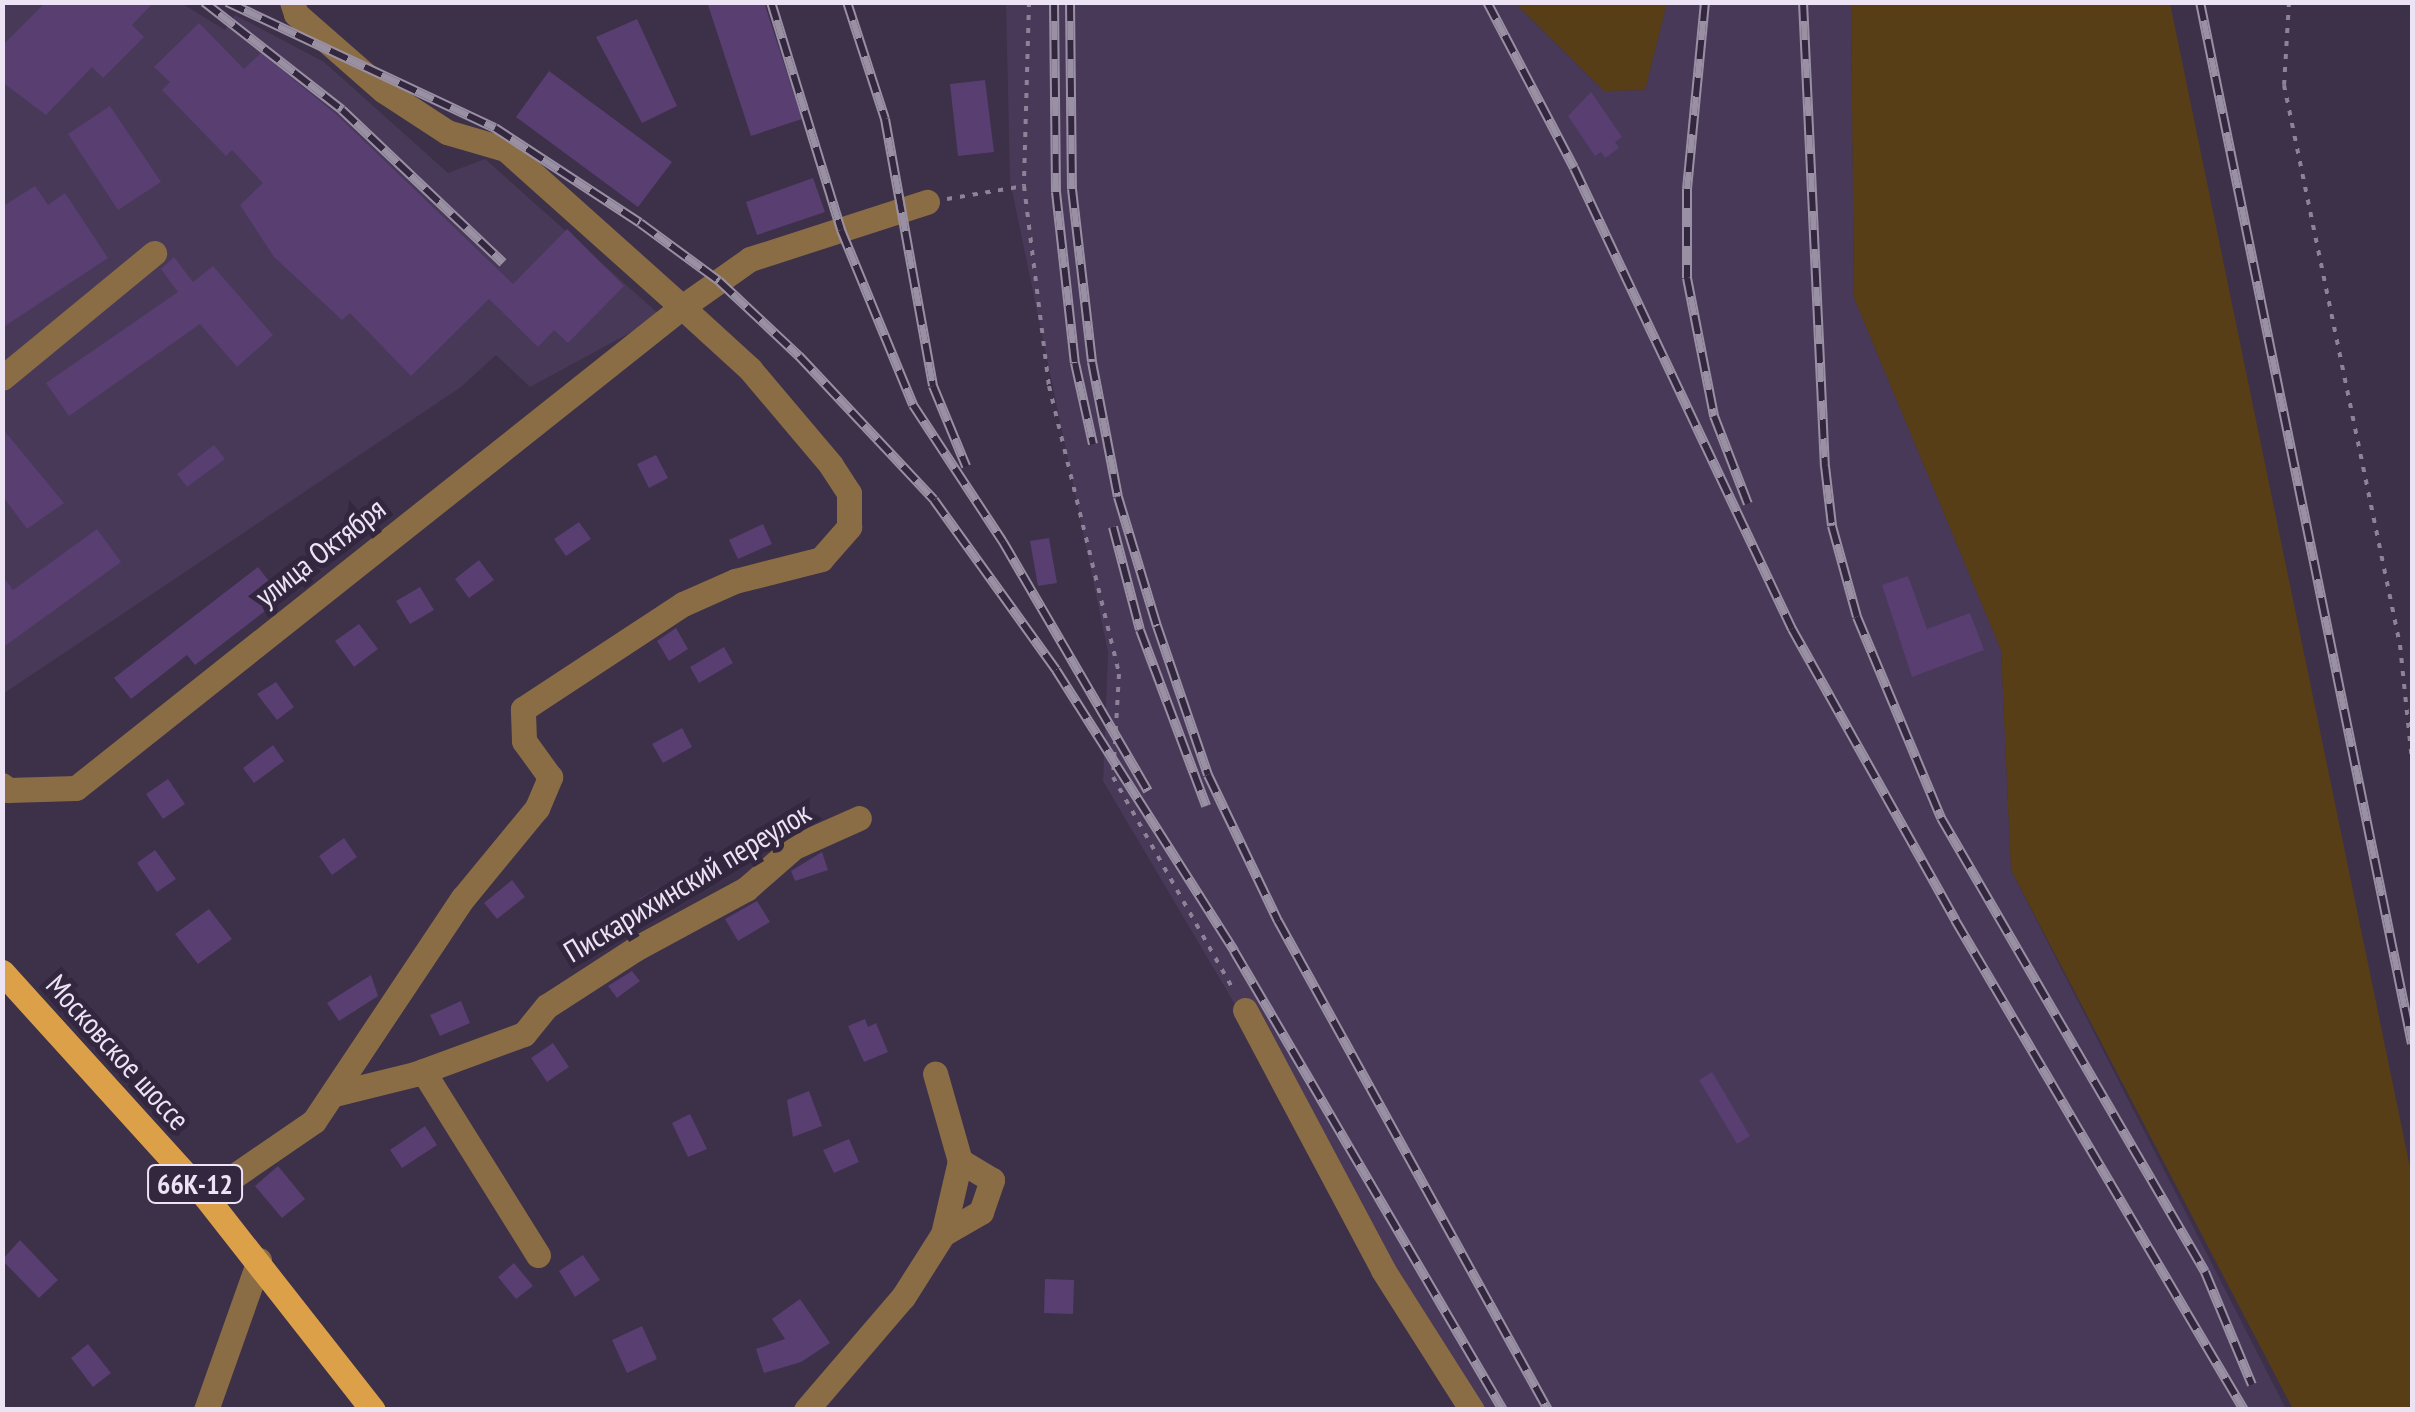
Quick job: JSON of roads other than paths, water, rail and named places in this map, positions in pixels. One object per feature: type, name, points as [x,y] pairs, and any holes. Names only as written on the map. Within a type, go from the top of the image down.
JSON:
[{"type":"main road","name":"Московское шоссе","points":[[2,972],[206,1196],[373,1410]]},
{"type":"street","points":[[206,1196],[314,1121],[463,898],[537,808],[550,777],[524,741],[523,709],[683,604],[735,581],[820,559],[848,528],[850,494],[831,464],[750,369],[505,149],[447,132],[384,92],[296,14],[292,2]]},
{"type":"street","name":"улица Октября","points":[[5,788],[76,788],[659,325],[750,258],[927,202]]},
{"type":"street","points":[[2,378],[154,253]]},
{"type":"street","name":"Пискарихинский переулок","points":[[334,1094],[423,1071],[524,1034],[547,1006],[635,948],[746,889],[794,848],[858,818]]},
{"type":"street","points":[[1245,1010],[1382,1270],[1472,1410]]},
{"type":"street","points":[[423,1071],[538,1255]]},
{"type":"street","points":[[806,1410],[903,1296],[944,1234],[960,1161],[935,1073]]},
{"type":"street","points":[[944,1234],[982,1212],[992,1180],[960,1161]]},
{"type":"street","points":[[206,1410],[259,1260]]},
{"type":"railway","points":[[204,2],[342,110],[503,263]]},
{"type":"railway","points":[[227,2],[495,128],[640,223],[719,281],[799,356],[934,500],[1056,670],[1234,951],[1503,1410]]},
{"type":"railway","points":[[771,2],[841,230],[913,405],[1003,542],[1148,791]]},
{"type":"railway","points":[[847,2],[885,119],[933,386],[966,466]]},
{"type":"railway","points":[[1054,2],[1056,192],[1075,363],[1093,444]]},
{"type":"railway","points":[[1070,2],[1072,189],[1092,362],[1118,497],[1157,626],[1208,775],[1278,921],[1548,1410]]},
{"type":"railway","points":[[1487,2],[1574,168],[1792,629],[1955,920],[2244,1410]]},
{"type":"railway","points":[[1705,2],[1687,189],[1687,278],[1714,416],[1748,504]]},
{"type":"railway","points":[[1803,2],[1825,466],[1832,526],[1857,617],[1941,818],[2205,1272],[2252,1385]]},
{"type":"railway","points":[[2200,2],[2412,1044]]},
{"type":"railway","points":[[1113,527],[1140,630],[1206,806]]}]
